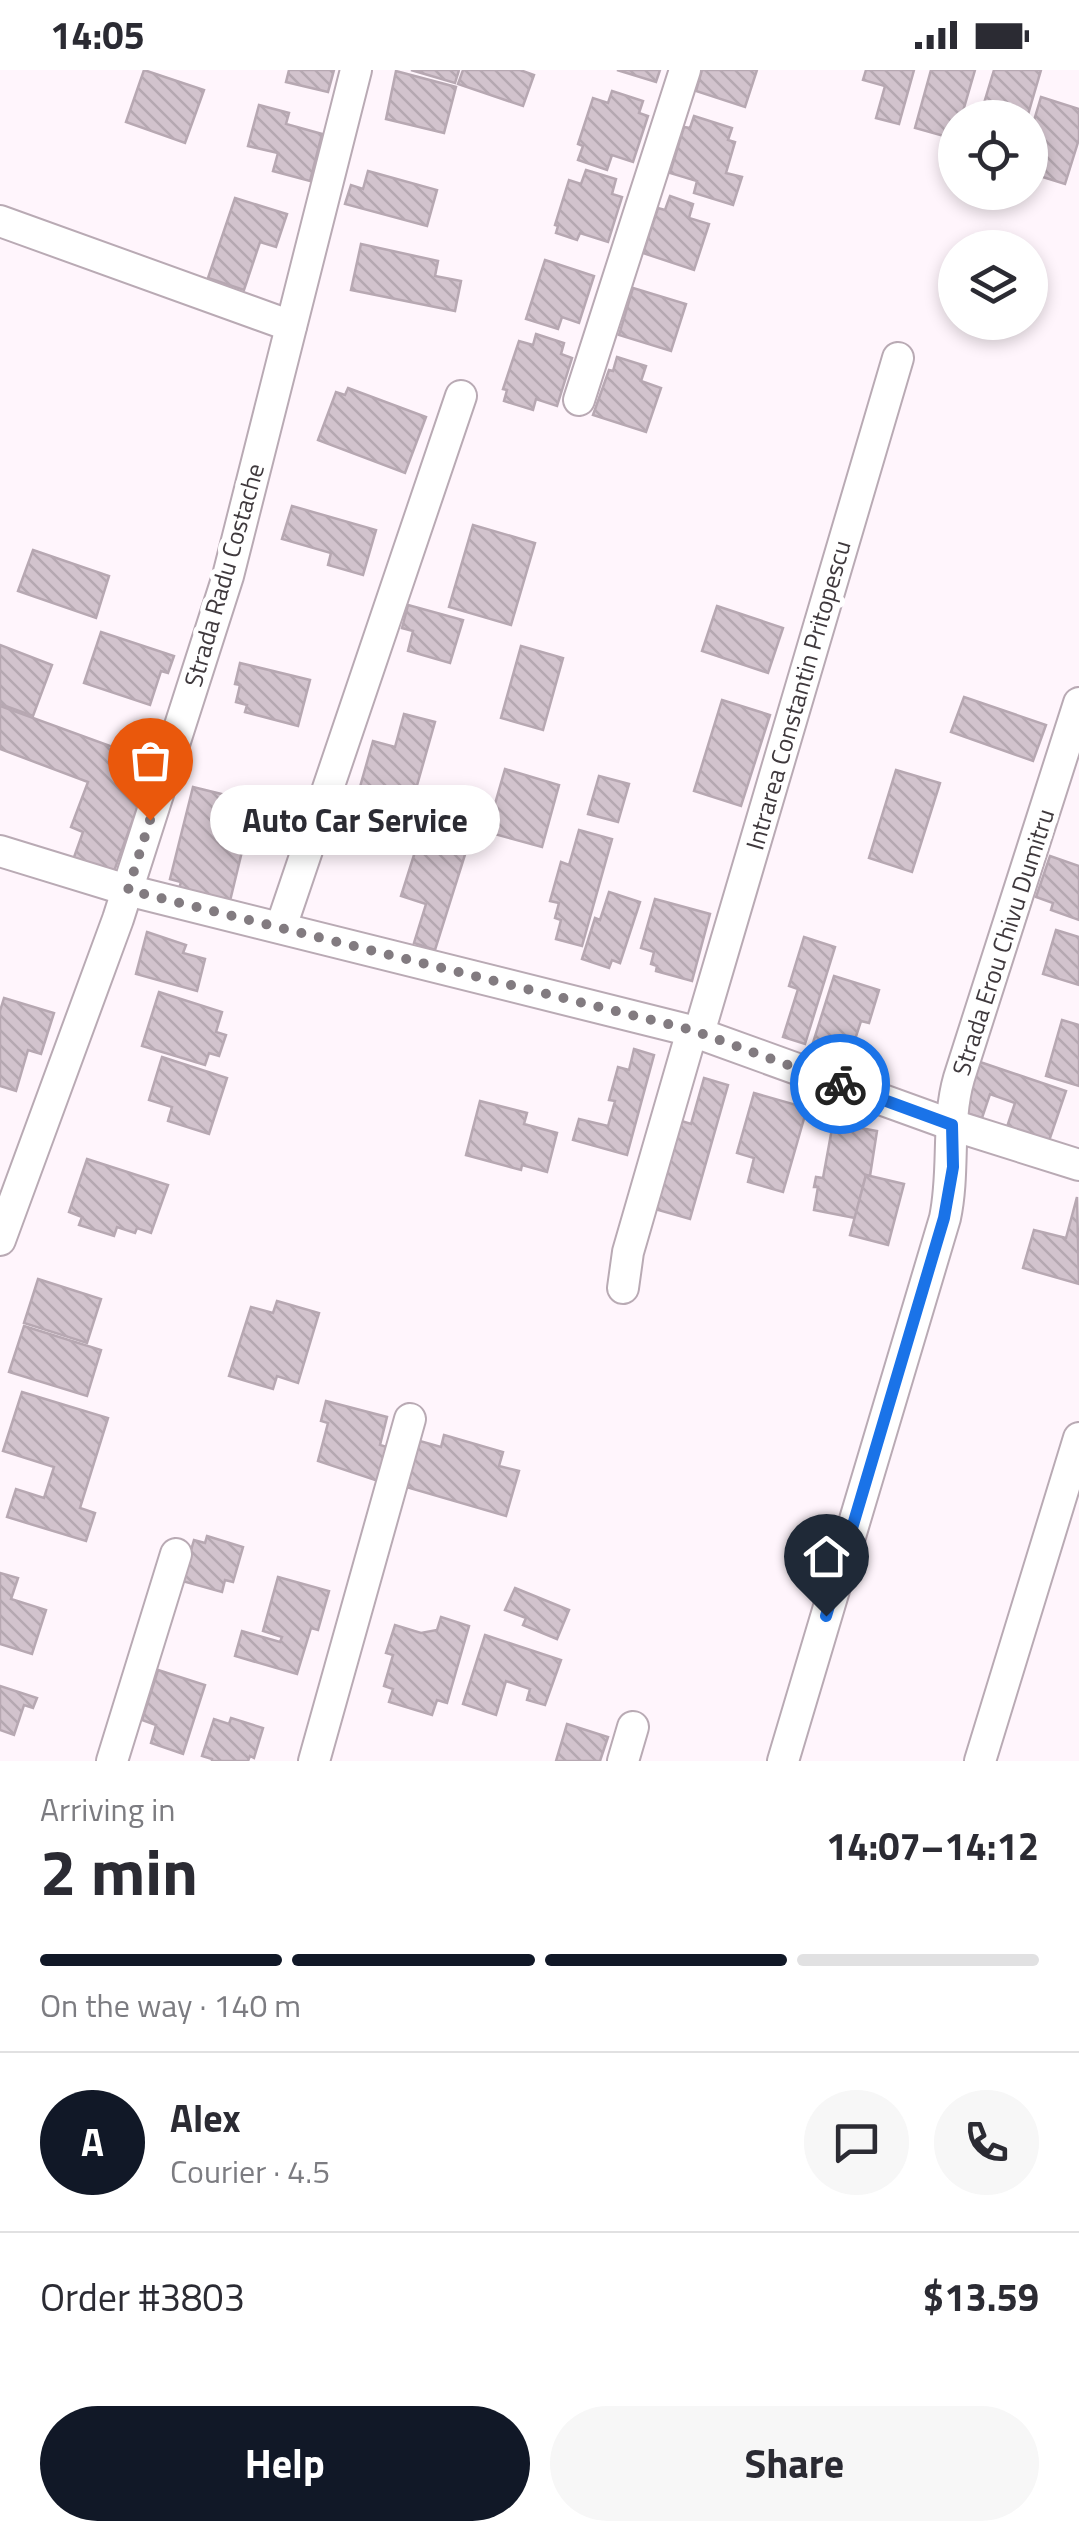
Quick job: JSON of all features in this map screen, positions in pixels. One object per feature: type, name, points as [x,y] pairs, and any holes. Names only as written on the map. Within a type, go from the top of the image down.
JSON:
[{"type":"street","name":"Strada Radu Costache","points":[[0,1240],[128,890],[228,576],[356,70]]},
{"type":"street","points":[[579,400],[685,70]]},
{"type":"street","points":[[0,221],[290,326]]},
{"type":"street","name":"Intrarea Constantin Pritopescu","points":[[623,1288],[628,1252],[898,358]]},
{"type":"street","points":[[281,927],[461,396]]},
{"type":"street","name":"Strada Erou Chivu Dumitru","points":[[783,1761],[944,1218],[953,1167],[952,1125],[959,1078],[1079,703]]},
{"type":"street","points":[[0,851],[128,890],[695,1032],[952,1125],[1079,1165]]},
{"type":"street","points":[[314,1761],[410,1419]]},
{"type":"street","points":[[980,1761],[1079,1438]]},
{"type":"street","points":[[112,1761],[176,1554]]},
{"type":"street","points":[[623,1761],[633,1727]]},
{"type":"building","points":[[144,70],[204,90],[185,143],[126,122]]},
{"type":"building","points":[[289,70],[334,70],[328,92],[286,82]]},
{"type":"building","points":[[411,70],[459,70],[455,83]]},
{"type":"building","points":[[463,70],[520,70],[534,75],[523,106],[458,84]]},
{"type":"building","points":[[617,70],[660,70],[656,82]]},
{"type":"building","points":[[702,70],[757,70],[745,107],[696,91]]},
{"type":"building","points":[[866,70],[914,70],[899,124],[876,118],[885,86],[863,80]]},
{"type":"building","points":[[931,70],[975,70],[966,100],[938,100],[938,134],[915,128]]},
{"type":"building","points":[[994,70],[1041,70],[1032,100],[985,100]]},
{"type":"building","points":[[396,71],[456,87],[444,133],[386,119]]},
{"type":"building","points":[[612,91],[643,101],[639,113],[648,116],[633,162],[612,155],[607,170],[578,160],[583,146],[578,144],[593,98],[608,103]]},
{"type":"building","points":[[1041,97],[1079,109],[1079,139],[1065,184],[1048,179],[1048,100],[1040,100]]},
{"type":"building","points":[[259,105],[289,113],[286,124],[322,134],[310,181],[273,171],[278,153],[248,146]]},
{"type":"building","points":[[694,116],[732,128],[728,140],[735,142],[726,173],[742,177],[733,205],[694,193],[697,181],[670,173],[684,127],[690,128]]},
{"type":"building","points":[[586,170],[616,179],[612,194],[622,197],[608,242],[580,233],[577,240],[556,233],[569,180],[581,184]]},
{"type":"building","points":[[368,171],[437,190],[427,226],[345,204],[351,185],[363,189]]},
{"type":"building","points":[[670,196],[693,204],[689,218],[709,224],[694,270],[643,253],[658,208],[665,210]]},
{"type":"building","points":[[235,198],[287,214],[276,247],[260,242],[244,290],[208,278]]},
{"type":"building","points":[[361,244],[438,261],[435,276],[461,281],[455,311],[351,290]]},
{"type":"building","points":[[545,260],[594,276],[579,323],[562,317],[558,329],[526,319]]},
{"type":"building","points":[[633,288],[686,304],[671,351],[619,335]]},
{"type":"building","points":[[536,334],[564,343],[561,354],[572,358],[557,406],[536,399],[533,410],[504,401],[507,390],[503,389],[519,341],[533,345]]},
{"type":"building","points":[[617,357],[646,366],[641,381],[661,388],[646,432],[593,415]]},
{"type":"building","points":[[348,388],[426,417],[405,473],[318,440],[336,392],[345,395]]},
{"type":"building","points":[[292,506],[376,530],[363,575],[328,565],[331,553],[282,539]]},
{"type":"building","points":[[473,525],[535,543],[511,625],[449,607]]},
{"type":"building","points":[[33,550],[109,576],[96,618],[18,591]]},
{"type":"building","points":[[408,605],[463,620],[450,663],[408,651],[413,631],[402,628]]},
{"type":"building","points":[[717,606],[783,628],[768,673],[702,651]]},
{"type":"building","points":[[101,632],[174,656],[168,673],[161,671],[150,705],[84,683]]},
{"type":"building","points":[[0,645],[52,665],[33,716],[0,704]]},
{"type":"building","points":[[521,646],[563,658],[543,730],[501,718]]},
{"type":"building","points":[[240,663],[310,680],[298,726],[245,712],[247,705],[236,702]]},
{"type":"building","points":[[964,697],[1046,725],[1033,761],[951,732]]},
{"type":"building","points":[[722,700],[770,715],[741,806],[694,791]]},
{"type":"building","points":[[0,706],[154,762],[113,874],[73,860],[83,832],[71,827],[88,782],[0,749]]},
{"type":"building","points":[[404,714],[435,722],[408,817],[386,810],[384,816],[354,808],[373,741],[395,747]]},
{"type":"building","points":[[505,769],[559,785],[542,847],[487,832]]},
{"type":"building","points":[[896,770],[940,783],[912,872],[869,858]]},
{"type":"building","points":[[599,776],[629,784],[618,822],[588,814]]},
{"type":"building","points":[[193,787],[254,802],[229,905],[178,892],[181,882],[170,879]]},
{"type":"building","points":[[426,817],[451,825],[453,819],[474,826],[435,950],[414,943],[426,904],[401,896]]},
{"type":"building","points":[[579,830],[612,839],[582,946],[556,939],[561,920],[555,918],[559,903],[550,901],[561,862],[569,865]]},
{"type":"building","points":[[1050,856],[1079,866],[1079,920],[1051,910],[1053,903],[1036,897]]},
{"type":"building","points":[[609,892],[640,902],[620,963],[612,960],[609,968],[582,959],[595,918],[600,920]]},
{"type":"building","points":[[655,899],[710,914],[692,981],[656,971],[657,966],[651,964],[654,952],[641,948]]},
{"type":"building","points":[[1056,930],[1079,937],[1079,985],[1043,974]]},
{"type":"building","points":[[147,932],[186,945],[183,953],[205,959],[197,991],[136,974]]},
{"type":"building","points":[[804,937],[835,947],[805,1044],[783,1037],[798,989],[789,986]]},
{"type":"building","points":[[834,976],[879,990],[869,1023],[861,1021],[849,1058],[812,1046]]},
{"type":"building","points":[[159,992],[222,1012],[216,1032],[226,1035],[219,1056],[209,1053],[205,1065],[142,1046]]},
{"type":"building","points":[[4,998],[54,1013],[41,1054],[28,1050],[16,1091],[0,1086],[0,1011]]},
{"type":"building","points":[[1062,1020],[1079,1025],[1079,1086],[1046,1076]]},
{"type":"building","points":[[634,1049],[654,1055],[627,1155],[573,1140],[579,1119],[608,1126],[615,1101],[609,1100],[618,1067],[629,1070]]},
{"type":"building","points":[[162,1057],[227,1078],[209,1134],[168,1121],[172,1107],[149,1100]]},
{"type":"building","points":[[980,1062],[1066,1091],[1049,1141],[1007,1127],[1015,1103],[990,1094],[982,1118],[963,1112]]},
{"type":"building","points":[[704,1078],[728,1085],[690,1219],[651,1208],[671,1137],[677,1139],[682,1121],[691,1124]]},
{"type":"building","points":[[754,1093],[807,1108],[783,1192],[748,1182],[754,1158],[737,1153]]},
{"type":"building","points":[[480,1101],[527,1113],[524,1124],[557,1133],[547,1172],[522,1165],[521,1170],[466,1155]]},
{"type":"building","points":[[833,1123],[877,1131],[870,1176],[866,1175],[855,1218],[814,1210],[816,1177],[823,1178]]},
{"type":"building","points":[[87,1159],[168,1185],[151,1233],[117,1227],[114,1236],[79,1225],[82,1217],[69,1212]]},
{"type":"building","points":[[866,1175],[904,1184],[888,1245],[850,1235]]},
{"type":"building","points":[[1077,1197],[1079,1284],[1023,1268],[1034,1230],[1066,1238]]},
{"type":"building","points":[[38,1279],[101,1299],[87,1343],[24,1323]]},
{"type":"building","points":[[277,1301],[319,1313],[298,1383],[277,1376],[273,1389],[229,1376],[251,1307],[273,1313]]},
{"type":"building","points":[[24,1326],[101,1350],[87,1396],[9,1372]]},
{"type":"building","points":[[22,1392],[108,1418],[80,1508],[95,1513],[86,1541],[7,1517],[16,1489],[44,1498],[54,1467],[3,1451]]},
{"type":"building","points":[[326,1401],[387,1417],[380,1445],[387,1447],[378,1481],[318,1461],[328,1423],[321,1421]]},
{"type":"building","points":[[444,1435],[503,1452],[499,1466],[519,1471],[506,1516],[406,1487],[420,1441],[441,1447]]},
{"type":"building","points":[[207,1536],[243,1547],[233,1582],[225,1580],[222,1592],[182,1581],[194,1540],[205,1543]]},
{"type":"building","points":[[0,1573],[18,1578],[11,1599],[46,1610],[32,1654],[0,1644]]},
{"type":"building","points":[[278,1577],[329,1591],[318,1630],[311,1628],[297,1674],[235,1656],[242,1631],[280,1642],[282,1637],[263,1631]]},
{"type":"building","points":[[515,1588],[569,1610],[557,1639],[523,1625],[526,1618],[505,1610]]},
{"type":"building","points":[[441,1617],[469,1626],[447,1703],[437,1700],[432,1715],[389,1702],[393,1689],[384,1686],[393,1655],[386,1653],[395,1625],[421,1633],[437,1630]]},
{"type":"building","points":[[485,1635],[561,1660],[545,1705],[527,1700],[530,1689],[506,1681],[496,1715],[463,1704]]},
{"type":"building","points":[[158,1670],[205,1685],[183,1754],[151,1743],[156,1725],[142,1720]]},
{"type":"building","points":[[0,1686],[37,1698],[33,1708],[24,1705],[14,1735],[0,1730]]},
{"type":"building","points":[[231,1718],[263,1728],[254,1758],[212,1761],[202,1756],[214,1719],[229,1724]]},
{"type":"building","points":[[567,1724],[608,1737],[600,1761],[556,1761]]},
{"type":"way so far","points":[[150,820],[128,890],[692,1030],[840,1084]]},
{"type":"place","name":"Auto Car Service","points":[[150,820]]},
{"type":"route","points":[[826,1616],[944,1218],[953,1150],[952,1125],[840,1084]]}]
